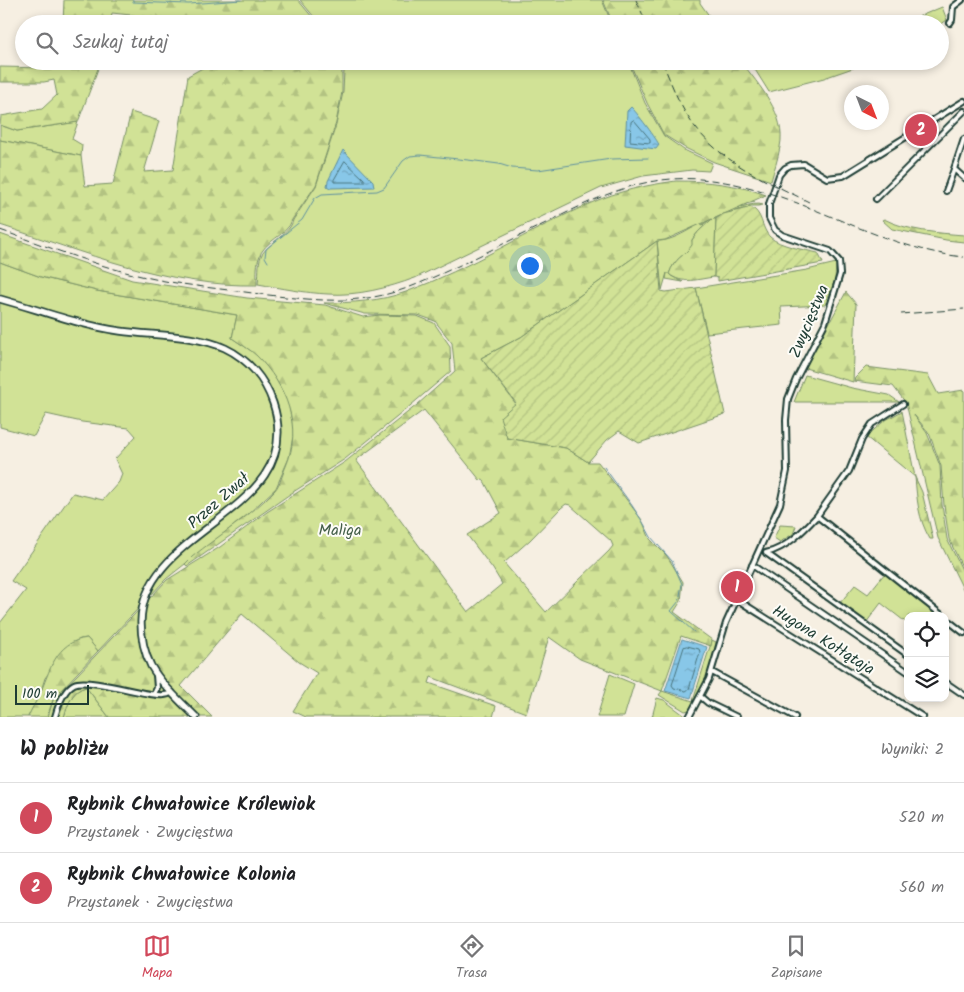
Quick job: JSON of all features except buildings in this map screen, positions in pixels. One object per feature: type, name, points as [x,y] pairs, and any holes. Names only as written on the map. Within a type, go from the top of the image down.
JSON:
[{"type":"street","points":[[950,23],[953,7],[962,0]]},
{"type":"street","name":"Zwycięstwa","points":[[691,716],[712,672],[726,623],[736,599],[776,512],[784,485],[787,458],[786,414],[790,392],[825,323],[841,270],[837,258],[830,251],[782,235],[773,228],[769,218],[770,204],[779,175],[787,166],[800,163],[809,166],[827,178],[843,176],[964,101]]},
{"type":"street","points":[[876,199],[964,111]]},
{"type":"street","points":[[946,190],[964,139]]},
{"type":"street","points":[[954,169],[964,178]]},
{"type":"street","name":"Przez Zwał","points":[[0,298],[95,326],[217,345],[234,354],[250,366],[271,396],[277,418],[277,437],[273,458],[264,476],[257,487],[244,499],[169,561],[156,576],[149,589],[142,613],[144,647],[154,670],[196,717]]},
{"type":"street","points":[[766,553],[792,540],[818,516],[849,470],[862,439],[872,424],[903,404]]},
{"type":"street","points":[[818,516],[938,612]]},
{"type":"street","points":[[760,549],[904,652]]},
{"type":"street","points":[[752,565],[904,669]]},
{"type":"street","name":"Hugona Kołłątaja","points":[[736,599],[923,717]]},
{"type":"street","points":[[949,621],[964,633]]},
{"type":"street","points":[[154,670],[157,688],[154,694]]},
{"type":"street","points":[[712,672],[795,717]]},
{"type":"street","points":[[56,717],[65,692],[77,683],[89,682],[154,694],[168,695],[172,692]]},
{"type":"street","points":[[949,685],[964,695]]},
{"type":"street","points":[[701,697],[708,703],[738,717]]},
{"type":"green space","points":[[64,0],[298,0],[310,15],[131,15],[112,13],[112,15],[63,15]]},
{"type":"green space","points":[[300,0],[602,0],[608,15],[312,15]]},
{"type":"green space","points":[[603,0],[700,0],[709,15],[609,15]]},
{"type":"green space","points":[[942,7],[945,15],[923,15]]},
{"type":"green space","points":[[0,67],[15,67],[15,70],[98,70],[78,122],[17,131],[0,125],[1,116],[42,109],[57,95],[54,80],[44,82],[0,82]]},
{"type":"green space","points":[[199,70],[342,70],[342,92],[336,123],[316,185],[286,230],[261,252],[257,264],[257,285],[224,284],[158,274],[126,266],[0,225],[0,140],[81,156],[85,186],[113,184],[131,112],[159,121],[144,172],[173,170],[188,76]]},
{"type":"green space","points":[[632,70],[645,103],[664,136],[684,150],[712,163],[709,171],[692,170],[643,176],[601,188],[415,278],[383,288],[350,294],[328,294],[258,284],[261,256],[288,229],[316,186],[336,125],[343,92],[344,71]]},
{"type":"green space","points":[[633,70],[748,70],[770,101],[779,124],[781,135],[780,147],[771,181],[714,162],[664,135],[647,103]]},
{"type":"green space","points":[[755,70],[847,70],[824,78],[769,92]]},
{"type":"green space","points":[[78,122],[72,139],[82,145],[81,156],[0,140],[0,125],[17,131]]},
{"type":"green space","name":"Maliga","points":[[676,181],[721,184],[744,188],[766,195],[713,219],[716,219],[714,277],[685,280],[669,274],[674,264],[692,245],[692,240],[698,232],[712,219],[665,240],[657,241],[521,337],[481,358],[516,404],[507,438],[566,448],[588,462],[598,462],[642,520],[650,539],[667,556],[683,582],[681,601],[674,612],[712,640],[711,646],[681,636],[662,691],[580,659],[549,637],[526,713],[431,677],[429,683],[496,706],[493,717],[306,717],[293,711],[317,673],[299,662],[242,614],[181,686],[212,717],[109,717],[86,687],[74,694],[64,717],[48,717],[54,697],[47,717],[28,717],[55,659],[68,645],[87,638],[98,651],[60,691],[167,580],[220,547],[267,512],[345,462],[417,405],[455,371],[452,343],[435,321],[418,315],[365,314],[324,303],[366,301],[406,292],[454,272],[591,203],[622,192]],"holes":[[[424,410],[480,480],[483,479],[501,513],[467,535],[502,584],[468,612],[356,460]],[[566,504],[570,505],[611,541],[613,546],[546,612],[504,563]]]},
{"type":"green space","points":[[746,204],[740,207],[726,210],[733,207]]},
{"type":"green space","points":[[747,205],[763,205],[749,206],[749,208],[724,214],[703,227],[692,240],[693,245],[671,268],[669,274],[683,282],[666,279],[667,273],[662,290],[657,241],[673,238],[714,215],[726,210],[712,217],[701,226],[715,216],[727,211]]},
{"type":"green space","points":[[749,206],[760,216],[770,237],[786,245],[818,253],[823,263],[718,281],[718,278],[714,277],[716,219],[723,214],[748,208]]},
{"type":"green space","points":[[884,219],[913,229],[964,235],[964,242],[892,229],[882,220]]},
{"type":"green space","points":[[0,234],[132,280],[247,298],[325,305],[363,317],[380,315],[417,316],[434,323],[450,346],[451,371],[345,459],[290,494],[187,566],[185,564],[192,557],[245,517],[275,490],[280,482],[291,451],[293,436],[289,407],[276,380],[257,356],[232,338],[237,315],[97,291],[41,277],[0,262]]},
{"type":"green space","points":[[657,241],[661,291],[696,288],[725,414],[639,443],[619,431],[607,440],[588,462],[566,448],[507,438],[500,417],[516,403],[481,358],[521,337]]},
{"type":"green space","points":[[0,262],[41,277],[97,291],[237,315],[232,338],[256,354],[274,375],[288,402],[294,431],[289,458],[276,488],[247,515],[166,579],[98,651],[87,638],[80,639],[72,644],[45,678],[40,694],[28,717],[0,717],[0,623],[26,590],[11,581],[73,493],[103,500],[119,482],[122,474],[115,459],[136,436],[129,428],[82,422],[46,414],[34,436],[0,427]]},
{"type":"green space","points":[[836,263],[835,280],[825,305],[781,307],[782,325],[707,333],[696,288],[807,270]]},
{"type":"green space","points":[[846,292],[856,304],[853,382],[805,368]]},
{"type":"green space","points":[[866,367],[928,375],[938,394],[964,390],[964,571],[949,539],[941,466],[929,433],[914,415],[927,433],[940,466],[942,505],[947,539],[964,574],[964,591],[938,538],[906,403],[893,386],[854,381]]},
{"type":"green space","points":[[805,375],[852,388],[889,395],[899,402],[794,402]]},
{"type":"green space","points":[[902,411],[915,477],[866,437],[884,421]]},
{"type":"green space","points":[[915,477],[922,492],[933,539],[930,539],[921,516],[917,501]]},
{"type":"green space","points":[[780,525],[796,526],[793,534],[780,542],[774,538]]},
{"type":"green space","points":[[885,573],[934,612],[904,612],[904,621],[881,603],[866,623],[839,604],[855,585],[868,594]]},
{"type":"green space","points":[[712,640],[716,642],[710,671],[689,710],[685,711],[659,695],[662,691],[693,701]]},
{"type":"green space","points":[[610,674],[634,684],[624,717],[597,717]]},
{"type":"green space","points":[[86,687],[109,717],[64,717],[74,694]]},
{"type":"green space","points":[[657,698],[664,700],[684,715],[684,717],[652,717]]},
{"type":"water","points":[[631,107],[658,143],[659,145],[656,149],[625,145],[627,111]]},
{"type":"water","points":[[343,150],[373,181],[374,187],[330,188],[327,186]]},
{"type":"water","points":[[682,639],[707,647],[691,698],[665,691]]},
{"type":"waterway","points":[[133,0],[133,2],[189,4],[241,0]]},
{"type":"waterway","points":[[268,262],[265,257],[266,249],[302,220],[315,198],[322,194],[377,191],[384,188],[403,161],[410,156],[420,155],[468,160],[499,164],[512,168],[538,170],[611,159],[648,158]]},
{"type":"waterway","points":[[604,467],[631,504],[651,537],[672,561],[682,584],[679,601],[671,611],[694,632]]},
{"type":"railway","points":[[636,0],[643,15]]},
{"type":"railway","points":[[666,70],[688,117],[713,146],[742,168],[809,202]]},
{"type":"railway","points":[[0,230],[93,262],[164,281],[302,299],[360,299],[399,291],[420,283],[608,194],[655,181],[672,179],[710,180],[747,187],[783,198],[890,240],[964,257]]},
{"type":"railway","points":[[901,314],[964,309]]},
{"type":"place","name":"Rybnik Chwałowice Kolonia","points":[[921,130]]},
{"type":"place","name":"Rybnik Chwałowice Królewiok","points":[[737,587]]}]
